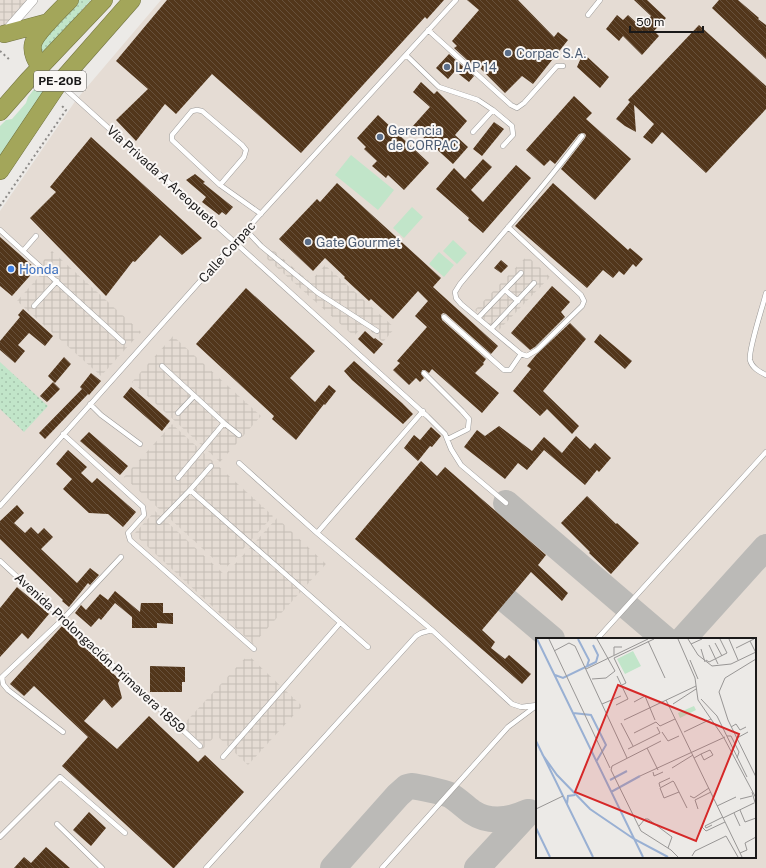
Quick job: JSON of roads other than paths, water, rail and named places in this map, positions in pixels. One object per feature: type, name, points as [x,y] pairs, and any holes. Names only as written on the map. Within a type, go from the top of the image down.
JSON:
[{"type":"highway","points":[[41,68],[32,52],[33,43],[49,22],[70,0]]},
{"type":"highway","name":"PE-20B","points":[[0,112],[28,80],[104,0]]},
{"type":"highway","name":"PE-20B","points":[[0,170],[59,83],[132,0]]},
{"type":"highway","points":[[4,34],[49,22]]},
{"type":"street","points":[[4,34],[29,3]]},
{"type":"lane","name":"Calle Corpac","points":[[0,506],[235,242],[456,0]]},
{"type":"lane","points":[[588,15],[600,0]]},
{"type":"lane","points":[[428,30],[511,105],[517,108],[524,103],[557,66],[563,66]]},
{"type":"lane","points":[[406,55],[440,87],[478,100],[494,110],[512,126],[513,134],[503,146]]},
{"type":"lane","name":"Vía Privada A Areopueto","points":[[41,68],[423,412],[442,430],[461,465],[506,504]]},
{"type":"lane","points":[[473,132],[494,110]]},
{"type":"lane","points":[[220,185],[244,157],[246,150],[202,111],[192,111],[172,135],[172,140],[220,185],[261,214]]},
{"type":"lane","points":[[508,227],[581,295],[584,301],[582,306],[537,350],[527,356],[521,354],[478,318],[456,298],[455,292],[508,227],[519,217],[582,136]]},
{"type":"lane","points":[[0,230],[123,342]]},
{"type":"lane","points":[[246,230],[261,246],[318,293],[377,330]]},
{"type":"lane","points":[[23,251],[36,236]]},
{"type":"lane","points":[[478,318],[521,272]]},
{"type":"lane","points":[[34,306],[57,281]]},
{"type":"lane","points":[[491,329],[534,283]]},
{"type":"lane","points":[[505,290],[518,301]]},
{"type":"lane","points":[[766,293],[751,349],[750,360],[754,368],[766,375]]},
{"type":"lane","points":[[444,317],[504,370],[510,370],[521,354]]},
{"type":"lane","points":[[162,366],[239,435]]},
{"type":"lane","points":[[424,373],[469,419],[468,428],[448,439]]},
{"type":"lane","points":[[178,413],[194,396]]},
{"type":"lane","points":[[90,404],[140,444]]},
{"type":"lane","points":[[317,533],[423,412]]},
{"type":"lane","points":[[178,478],[224,423]]},
{"type":"lane","points":[[63,434],[143,507],[144,515],[128,534],[130,540],[254,649]]},
{"type":"lane","points":[[598,638],[766,452]]},
{"type":"lane","points":[[239,463],[317,533],[432,630],[512,704],[521,707],[536,705]]},
{"type":"lane","points":[[159,522],[211,466]]},
{"type":"lane","points":[[190,490],[368,647]]},
{"type":"lane","points":[[63,732],[8,690],[3,684],[2,677],[63,619],[121,557]]},
{"type":"lane","name":"Avenida Prolongación Primavera 1859","points":[[0,561],[200,746]]},
{"type":"lane","points":[[224,757],[340,623]]},
{"type":"lane","points":[[206,868],[416,636],[432,630]]},
{"type":"lane","points":[[382,868],[508,727],[536,706]]},
{"type":"lane","points":[[0,837],[60,776],[125,833]]},
{"type":"lane","points":[[57,824],[102,868]]},
{"type":"place","name":"Corpac S.A.","points":[[508,53]]},
{"type":"place","name":"LAP 14","points":[[447,67]]},
{"type":"place","name":"Gerencia de CORPAC","points":[[380,137]]},
{"type":"place","name":"Gate Gourmet","points":[[308,242]]},
{"type":"place","name":"Honda","points":[[11,269]]}]
